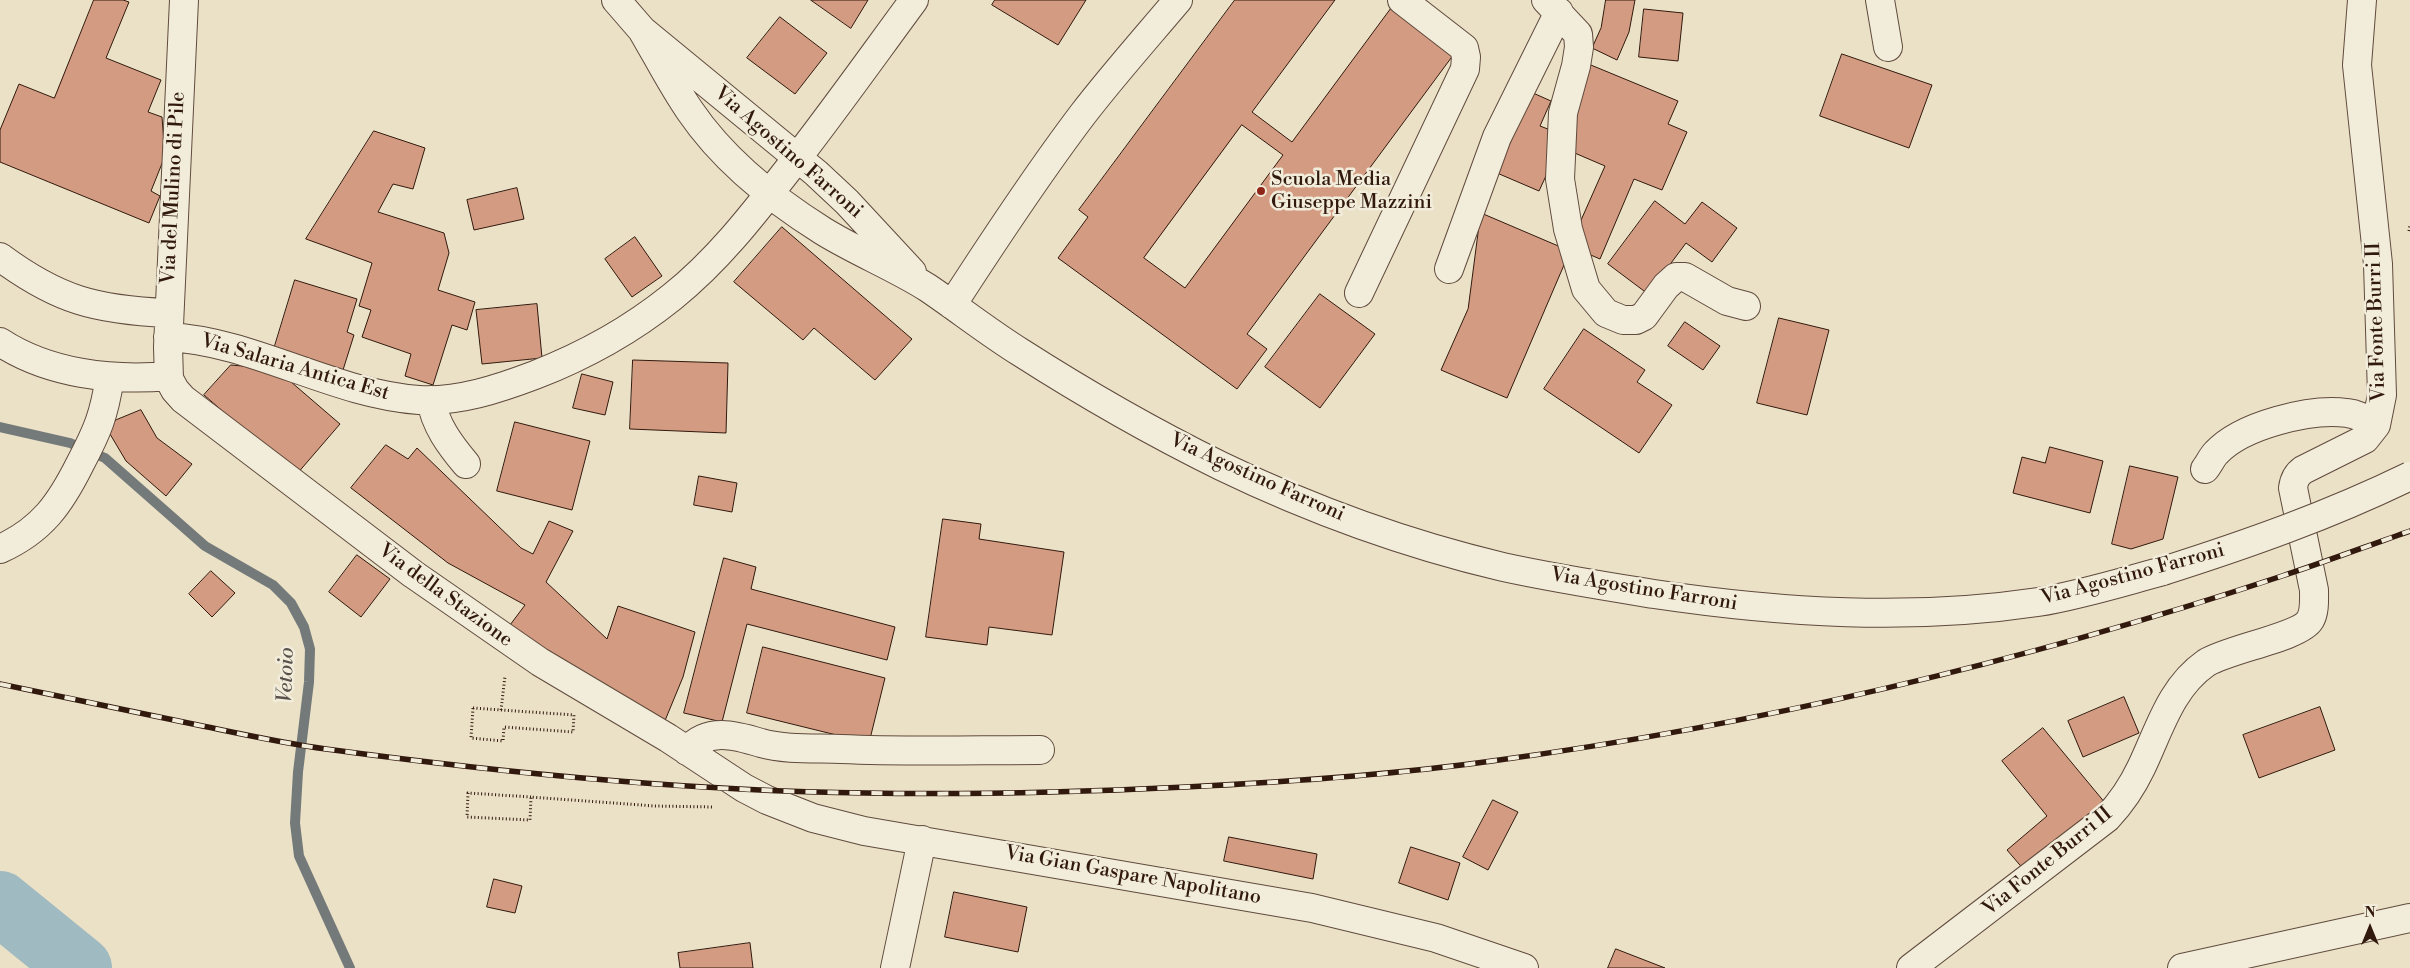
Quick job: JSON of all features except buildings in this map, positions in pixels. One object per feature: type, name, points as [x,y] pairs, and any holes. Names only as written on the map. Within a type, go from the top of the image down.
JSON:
[{"type":"street","name":"Via del Mulino di Pile","points":[[169,376],[168,325],[184,0]]},
{"type":"street","name":"Via Agostino Farroni","points":[[616,0],[642,30],[798,157],[847,202],[924,286]]},
{"type":"street","name":"Via Salaria Antica Est","points":[[1,258],[47,289],[72,299],[168,325],[201,341],[372,392],[405,399],[431,400],[459,398],[510,385],[568,362],[640,321],[673,297],[706,267],[798,157],[914,0]]},
{"type":"street","points":[[952,305],[1006,221],[1085,112],[1178,0]]},
{"type":"street","points":[[1359,293],[1464,69],[1466,57],[1464,48],[1402,0]]},
{"type":"street","points":[[1880,0],[1888,47]]},
{"type":"street","name":"Via Fonte Burri II","points":[[1911,968],[2086,837],[2107,818],[2131,787],[2168,706],[2191,675],[2207,662],[2228,652],[2298,630],[2310,620],[2314,605],[2314,590],[2293,488],[2296,476],[2302,470],[2364,439],[2376,425],[2382,395],[2378,264],[2357,66],[2362,0]]},
{"type":"street","points":[[1449,269],[1497,137],[1552,6],[1578,34],[1579,47],[1563,113],[1560,178],[1568,228],[1586,289],[1606,313],[1623,320],[1636,320],[1644,316],[1666,286],[1676,277],[1686,277],[1726,301],[1746,306]]},
{"type":"street","name":"Via Agostino Farroni","points":[[642,30],[670,80],[703,128],[734,163],[769,194],[847,245],[924,286],[1017,350],[1078,388],[1158,434],[1221,466],[1286,496],[1354,521],[1502,566],[1695,600],[1811,611],[1870,614],[1928,612],[2041,601],[2163,571],[2299,525],[2365,498],[2410,476]]},
{"type":"street","points":[[0,342],[35,359],[84,373],[110,377],[169,376]]},
{"type":"street","name":"Via della Stazione","points":[[169,376],[175,390],[183,399],[473,618],[540,662],[755,794]]},
{"type":"street","points":[[0,549],[20,539],[47,517],[62,498],[96,435],[104,413],[110,377]]},
{"type":"street","points":[[431,400],[434,416],[439,426],[466,464]]},
{"type":"street","points":[[2205,469],[2216,453],[2226,444],[2253,430],[2279,420],[2323,412],[2338,412],[2359,416],[2376,425]]},
{"type":"street","points":[[687,751],[699,739],[719,735],[737,736],[767,744],[792,747],[896,751],[1040,750]]},
{"type":"street","name":"Via Gian Gaspare Napolitano","points":[[755,794],[812,818],[864,831],[1321,910],[1436,938],[1524,968]]},
{"type":"street","points":[[895,968],[922,840]]},
{"type":"street","points":[[2182,968],[2410,918]]},
{"type":"path","points":[[473,708],[574,715],[573,732],[504,727],[503,741],[471,738],[473,708]]},
{"type":"path","points":[[531,797],[530,820],[467,817],[468,793],[698,807],[755,794]]},
{"type":"waterway","name":"Vetoio","points":[[0,427],[70,443],[105,458],[205,546],[273,585],[291,603],[304,627],[310,649],[309,682],[298,772],[295,823],[299,856],[350,968]]},
{"type":"waterway","points":[[0,903],[80,968]]},
{"type":"railway","points":[[0,684],[309,747],[460,766],[663,785],[798,792],[906,794],[1066,792],[1263,783],[1378,774],[1492,761],[1692,729],[1792,709],[1891,687],[2088,636],[2282,576],[2410,531]]},
{"type":"place","name":"Scuola Media Giuseppe Mazzini","points":[[1261,191]]}]
